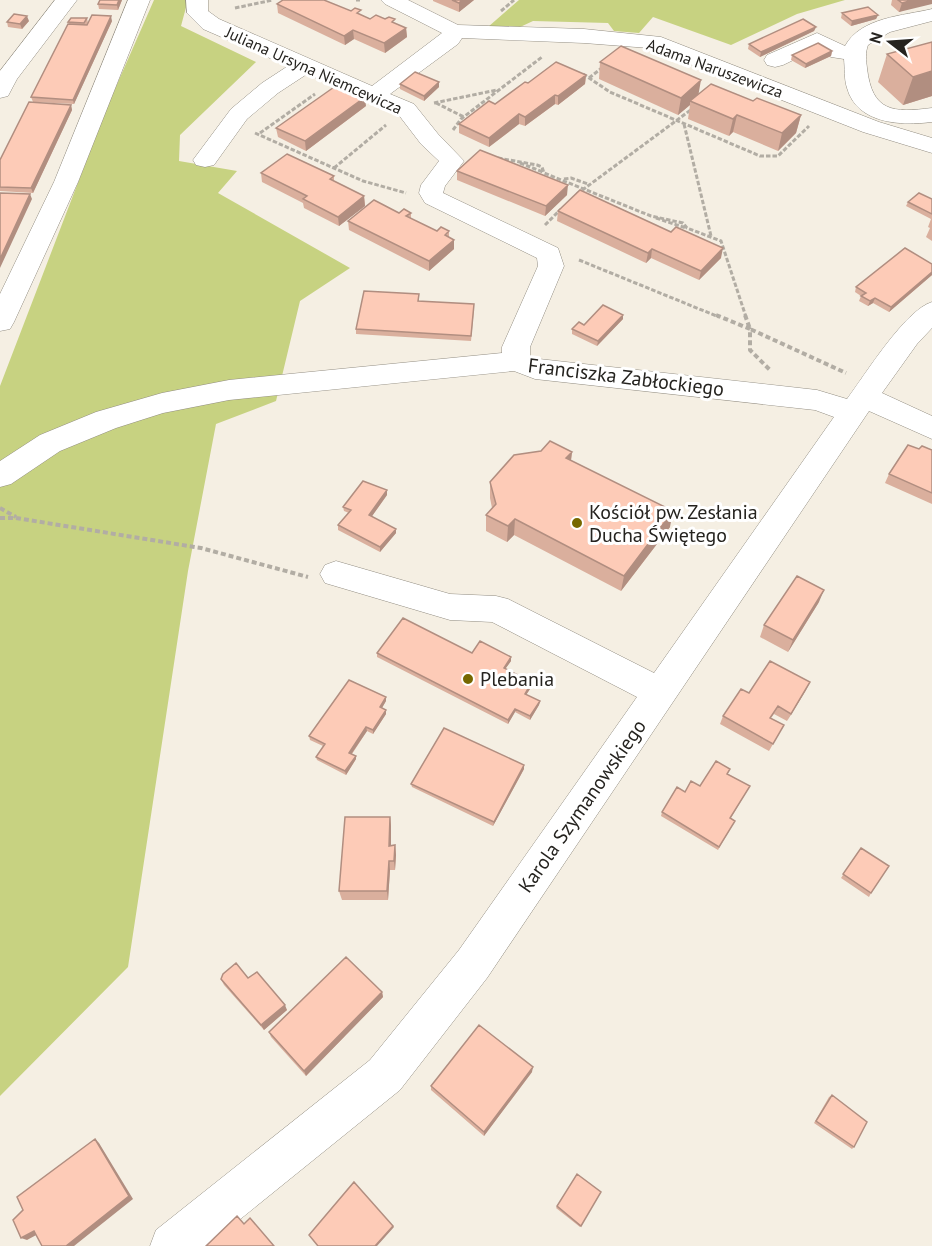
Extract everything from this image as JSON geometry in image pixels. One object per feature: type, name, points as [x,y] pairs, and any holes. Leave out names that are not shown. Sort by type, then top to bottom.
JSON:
[{"type":"street","points":[[0,91],[6,78],[66,0]]},
{"type":"street","points":[[0,322],[66,182],[139,0]]},
{"type":"street","points":[[374,95],[450,39],[454,31],[392,0]]},
{"type":"street","name":"Juliana Ursyna Niemcewicza","points":[[200,10],[304,64],[406,109],[428,137],[443,149]]},
{"type":"street","points":[[932,15],[871,32],[858,41],[854,54],[858,91],[867,104],[890,115],[908,118],[932,116]]},
{"type":"street","name":"Adama Naruszewicza","points":[[454,31],[631,39],[667,46],[837,114],[932,146]]},
{"type":"street","points":[[775,60],[817,40],[839,52],[854,54]]},
{"type":"street","points":[[205,160],[226,130],[254,101],[304,64]]},
{"type":"street","points":[[837,114],[867,104]]},
{"type":"street","points":[[443,149],[452,161],[433,185],[431,193],[434,198],[537,248]]},
{"type":"street","name":"Franciszka Zabłockiego","points":[[537,248],[551,266],[516,347],[516,361],[525,367],[817,400],[864,397],[932,428]]},
{"type":"street","name":"Karola Szymanowskiego","points":[[172,1246],[385,1075],[473,964],[864,397],[907,337],[932,311]]},
{"type":"street","points":[[0,476],[50,443],[106,420],[162,403],[229,390],[516,361]]},
{"type":"street","points":[[324,576],[450,607],[496,609],[660,692]]},
{"type":"path","points":[[443,149],[464,117],[542,57],[549,60]]},
{"type":"path","points":[[576,72],[610,92],[760,156],[778,156],[837,114]]},
{"type":"path","points":[[576,196],[677,121],[733,73]]},
{"type":"path","points":[[260,133],[337,79]]},
{"type":"path","points":[[334,168],[406,109],[421,103],[436,103],[498,90]]},
{"type":"path","points":[[436,103],[464,117]]},
{"type":"path","points":[[684,124],[711,236]]},
{"type":"path","points":[[226,130],[260,133],[363,181],[396,192],[431,193]]},
{"type":"path","points":[[494,157],[519,162],[651,216],[683,223],[687,228],[721,241],[750,330],[750,350],[784,384],[787,396]]},
{"type":"path","points":[[562,179],[571,178],[589,185]]},
{"type":"path","points":[[567,203],[537,248],[568,256],[750,330],[859,379],[862,377],[864,397]]},
{"type":"path","points":[[0,508],[16,518]]},
{"type":"path","points":[[0,518],[16,518],[201,548],[324,576]]},
{"type":"green space","points":[[154,0],[188,0],[181,26],[256,62],[180,135],[179,161],[237,171],[218,193],[350,268],[300,301],[276,401],[216,424],[188,571],[128,967],[0,1096],[0,386],[107,107]]},
{"type":"green space","points":[[519,0],[845,0],[797,14],[731,45],[653,17],[639,33],[614,31],[608,23],[533,21],[518,28],[488,27]]},
{"type":"building","points":[[100,0],[119,0],[117,5],[98,4]]},
{"type":"building","points":[[283,0],[324,0],[351,11],[355,8],[361,10],[357,13],[370,19],[376,15],[385,19],[389,17],[395,19],[392,22],[406,28],[384,43],[353,30],[344,36],[277,4]]},
{"type":"building","points":[[868,7],[878,15],[852,21],[842,13]]},
{"type":"building","points":[[14,14],[27,16],[20,24],[7,22]]},
{"type":"building","points":[[92,15],[111,16],[73,100],[31,97],[68,24],[87,25]]},
{"type":"building","points":[[71,18],[87,18],[84,23],[68,22]]},
{"type":"building","points":[[803,19],[816,27],[761,52],[749,44]]},
{"type":"building","points":[[932,42],[932,71],[913,77],[887,54]]},
{"type":"building","points":[[818,43],[832,51],[806,64],[792,55]]},
{"type":"building","points":[[621,46],[701,80],[681,98],[600,62]]},
{"type":"building","points":[[556,62],[586,75],[525,117],[519,114],[489,138],[459,124],[489,101],[495,104]]},
{"type":"building","points":[[415,72],[439,82],[424,96],[400,84]]},
{"type":"building","points":[[711,84],[753,101],[757,98],[801,115],[782,133],[737,115],[733,119],[690,101]]},
{"type":"building","points":[[337,85],[365,97],[305,141],[276,128]]},
{"type":"building","points":[[29,102],[71,105],[31,188],[0,187],[0,160]]},
{"type":"building","points":[[480,150],[568,185],[546,206],[457,171]]},
{"type":"building","points":[[287,154],[334,176],[330,179],[364,196],[338,217],[303,199],[307,196],[261,173]]},
{"type":"building","points":[[580,190],[671,232],[676,227],[723,248],[701,271],[652,249],[648,253],[558,211]]},
{"type":"building","points":[[0,193],[30,194],[0,259]]},
{"type":"building","points":[[919,193],[932,199],[932,214],[908,202]]},
{"type":"building","points":[[374,200],[399,213],[404,209],[411,213],[406,216],[437,231],[441,227],[449,231],[445,235],[454,240],[429,261],[348,221]]},
{"type":"building","points":[[905,248],[932,264],[932,272],[891,307],[875,298],[870,301],[861,296],[866,293],[856,287]]},
{"type":"building","points":[[364,291],[419,294],[418,301],[474,304],[471,336],[356,329]]},
{"type":"building","points":[[603,305],[623,315],[598,341],[572,329],[579,322],[584,325]]},
{"type":"building","name":"Kościół pw. Zesłania Ducha Świętego","points":[[550,441],[572,452],[566,458],[673,511],[624,576],[515,519],[508,526],[486,515],[496,504],[490,482],[514,455],[541,451]]},
{"type":"building","points":[[908,445],[919,449],[922,446],[932,450],[932,493],[889,474]]},
{"type":"building","points":[[363,481],[387,490],[369,515],[396,529],[380,547],[338,525],[351,510],[343,507]]},
{"type":"building","points":[[797,576],[824,590],[793,640],[764,625]]},
{"type":"building","name":"Plebania","points":[[403,618],[472,653],[480,641],[511,657],[504,668],[532,682],[525,694],[540,701],[530,716],[515,709],[508,720],[377,653]]},
{"type":"building","points":[[770,661],[810,682],[791,714],[778,706],[770,718],[784,725],[773,744],[723,716],[741,689],[749,693]]},
{"type":"building","points":[[349,680],[386,697],[380,707],[386,710],[373,730],[366,727],[349,753],[356,756],[345,771],[316,757],[325,744],[309,736]]},
{"type":"building","points":[[444,728],[524,765],[494,822],[411,784]]},
{"type":"building","points":[[716,761],[730,769],[727,774],[750,786],[730,818],[735,821],[719,847],[662,812],[677,787],[685,792],[691,781],[700,786]]},
{"type":"building","points":[[345,817],[390,817],[389,846],[395,845],[394,861],[389,861],[387,891],[339,891]]},
{"type":"building","points":[[861,848],[889,866],[871,893],[843,874]]},
{"type":"building","points":[[346,957],[382,992],[304,1071],[269,1032]]},
{"type":"building","points":[[236,963],[248,978],[257,972],[285,1005],[261,1025],[221,979],[223,974]]},
{"type":"building","points":[[479,1025],[533,1067],[484,1132],[431,1086]]},
{"type":"building","points":[[832,1095],[867,1122],[854,1147],[816,1121]]},
{"type":"building","points":[[95,1139],[129,1196],[66,1246],[42,1246],[34,1231],[21,1238],[13,1220],[23,1210],[17,1197]]},
{"type":"building","points":[[577,1174],[601,1192],[581,1226],[557,1206]]},
{"type":"building","points":[[354,1182],[393,1226],[375,1246],[318,1246],[309,1235]]},
{"type":"building","points":[[237,1216],[244,1224],[250,1218],[274,1246],[206,1246]]},
{"type":"place","name":"Kościół pw. Zesłania Ducha Świętego","points":[[577,523]]},
{"type":"place","name":"Plebania","points":[[468,679]]}]
